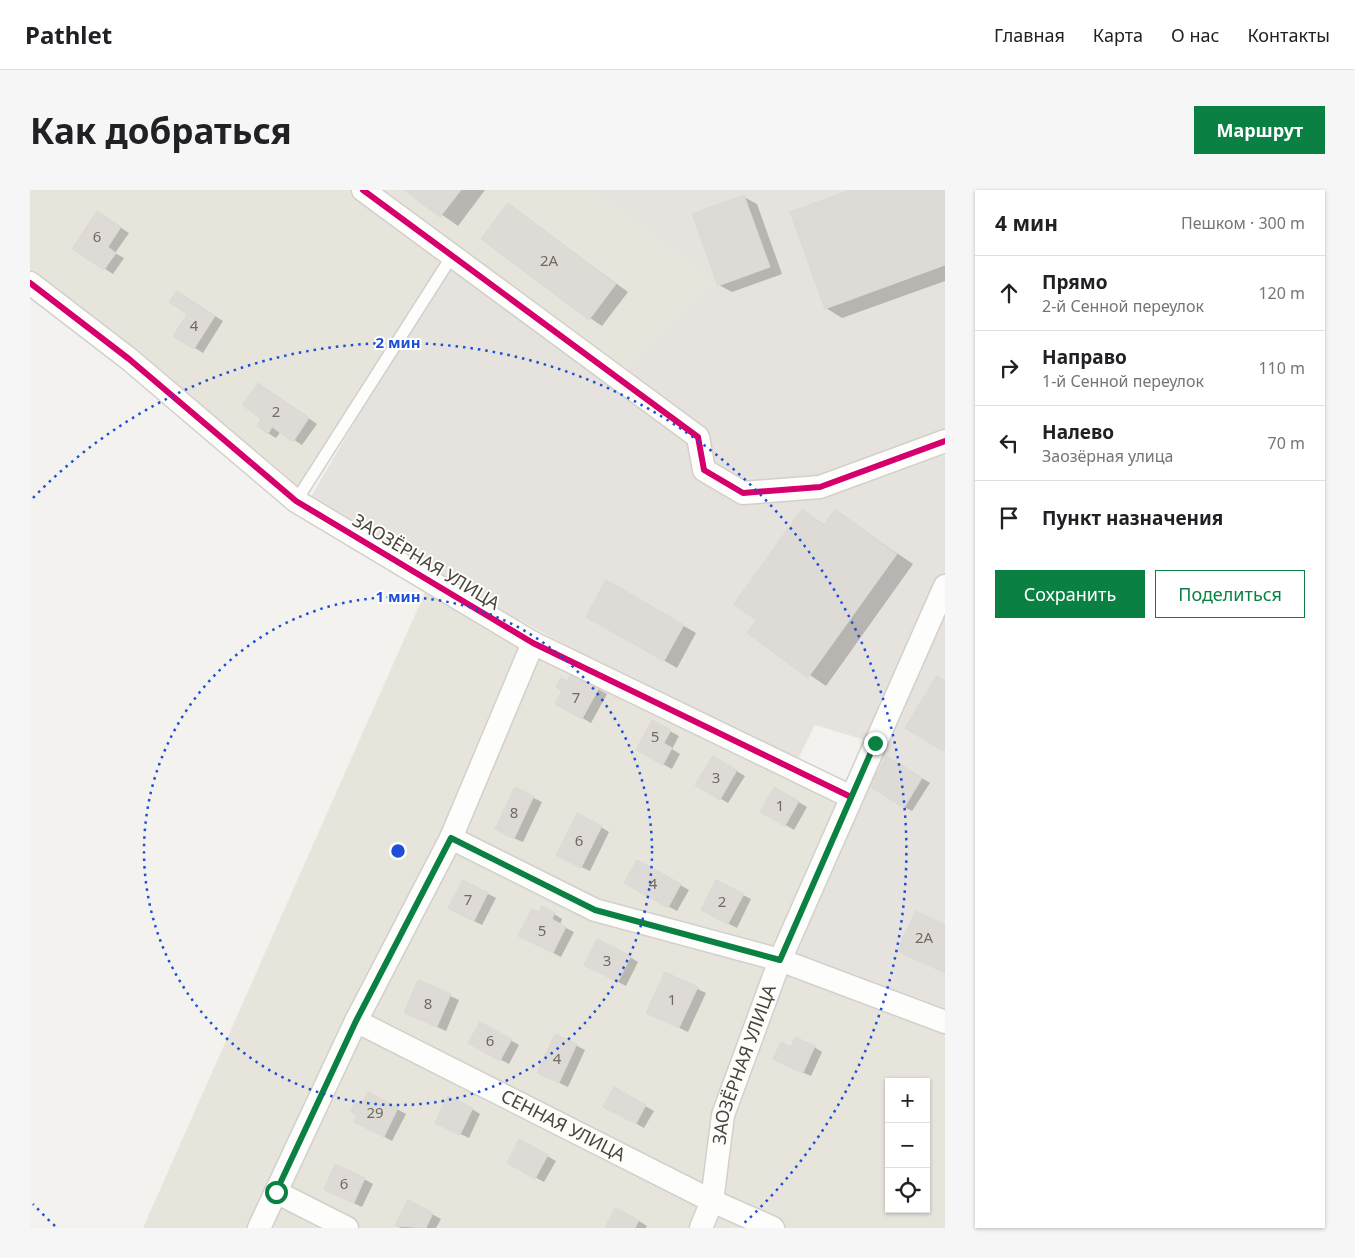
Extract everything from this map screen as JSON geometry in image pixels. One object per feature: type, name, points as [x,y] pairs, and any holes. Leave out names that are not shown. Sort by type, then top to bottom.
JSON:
[{"type":"street","points":[[363,190],[698,437],[704,470],[743,493],[820,487],[945,441]]},
{"type":"street","name":"ЗАОЗЁРНАЯ УЛИЦА","points":[[30,283],[129,359],[296,501],[532,643],[851,797]]},
{"type":"street","name":"ЗАОЗЁРНАЯ УЛИЦА","points":[[701,1228],[712,1201],[723,1115],[780,960],[945,586]]},
{"type":"street","points":[[259,1228],[356,1021],[451,838],[532,643]]},
{"type":"street","points":[[451,838],[595,910],[780,960],[945,1022]]},
{"type":"street","name":"СЕННАЯ УЛИЦА","points":[[356,1021],[712,1201],[774,1228]]},
{"type":"street","points":[[276,1192],[347,1228]]},
{"type":"lane","points":[[296,501],[452,256]]},
{"type":"shaded area","points":[[30,190],[596,190],[712,280],[618,378],[452,256],[296,501],[30,283]]},
{"type":"shaded area","points":[[596,190],[945,190],[945,1022],[780,960],[875,743],[815,725],[793,769],[494,606],[309,500],[452,256],[618,378],[712,280]]},
{"type":"shaded area","points":[[430,581],[851,797],[945,1022],[945,1228],[143,1228]]},
{"type":"building","points":[[404,190],[461,190],[440,217]]},
{"type":"building","points":[[850,190],[945,190],[945,265],[825,309],[790,212]]},
{"type":"building","points":[[744,195],[770,267],[718,286],[692,214]]},
{"type":"building","points":[[508,203],[616,284],[589,320],[481,239]]},
{"type":"building","points":[[97,211],[121,227],[108,247],[116,253],[104,270],[72,249]]},
{"type":"building","points":[[177,291],[215,316],[194,349],[173,336],[187,314],[169,302]]},
{"type":"building","points":[[258,383],[309,418],[293,442],[272,427],[268,434],[257,426],[261,419],[242,405]]},
{"type":"building","points":[[802,509],[824,525],[835,509],[897,554],[808,678],[747,633],[756,620],[734,604]]},
{"type":"building","points":[[606,580],[684,625],[664,661],[586,617]]},
{"type":"building","points":[[572,673],[599,688],[582,719],[555,704],[562,691],[556,687],[561,678],[567,681]]},
{"type":"building","points":[[937,676],[945,681],[945,748],[943,751],[905,728]]},
{"type":"building","points":[[652,720],[671,730],[664,743],[672,748],[663,765],[636,750]]},
{"type":"building","points":[[713,756],[737,770],[720,800],[695,785]]},
{"type":"building","points":[[887,756],[922,778],[904,808],[869,786]]},
{"type":"building","points":[[515,787],[534,796],[514,839],[495,829]]},
{"type":"building","points":[[774,787],[799,801],[785,826],[760,812]]},
{"type":"building","points":[[577,813],[602,826],[581,868],[556,855]]},
{"type":"building","points":[[637,860],[681,884],[668,908],[624,883]]},
{"type":"building","points":[[463,880],[488,893],[474,921],[448,908]]},
{"type":"building","points":[[716,880],[744,894],[728,924],[701,910]]},
{"type":"building","points":[[542,906],[555,913],[552,919],[566,927],[553,953],[518,936],[532,909],[539,912]]},
{"type":"building","points":[[916,911],[945,925],[945,973],[897,951]]},
{"type":"building","points":[[597,939],[631,956],[618,982],[584,965]]},
{"type":"building","points":[[665,972],[698,987],[679,1028],[646,1013]]},
{"type":"building","points":[[418,980],[451,994],[437,1027],[404,1013]]},
{"type":"building","points":[[480,1022],[512,1039],[500,1061],[468,1043]]},
{"type":"building","points":[[555,1034],[577,1044],[559,1083],[537,1073]]},
{"type":"building","points":[[795,1037],[815,1046],[803,1073],[773,1059],[781,1042],[791,1047]]},
{"type":"building","points":[[614,1087],[646,1105],[636,1124],[603,1107]]},
{"type":"building","points":[[368,1092],[398,1108],[384,1137],[354,1122],[357,1115],[351,1112],[355,1102],[361,1105]]},
{"type":"building","points":[[448,1096],[473,1108],[460,1135],[435,1123]]},
{"type":"building","points":[[519,1139],[548,1155],[535,1179],[507,1163]]},
{"type":"building","points":[[335,1164],[365,1178],[354,1203],[324,1190]]},
{"type":"building","points":[[408,1200],[433,1213],[426,1228],[395,1226]]},
{"type":"building","points":[[615,1208],[639,1220],[635,1228],[605,1228]]},
{"type":"cycle path","points":[[363,190],[698,437],[704,470],[743,493],[820,487],[945,441]]},
{"type":"cycle path","points":[[30,283],[129,359],[296,501],[533,643],[851,797]]},
{"type":"route","points":[[276,1192],[356,1021],[451,838],[595,910],[780,960],[875,743]]}]
